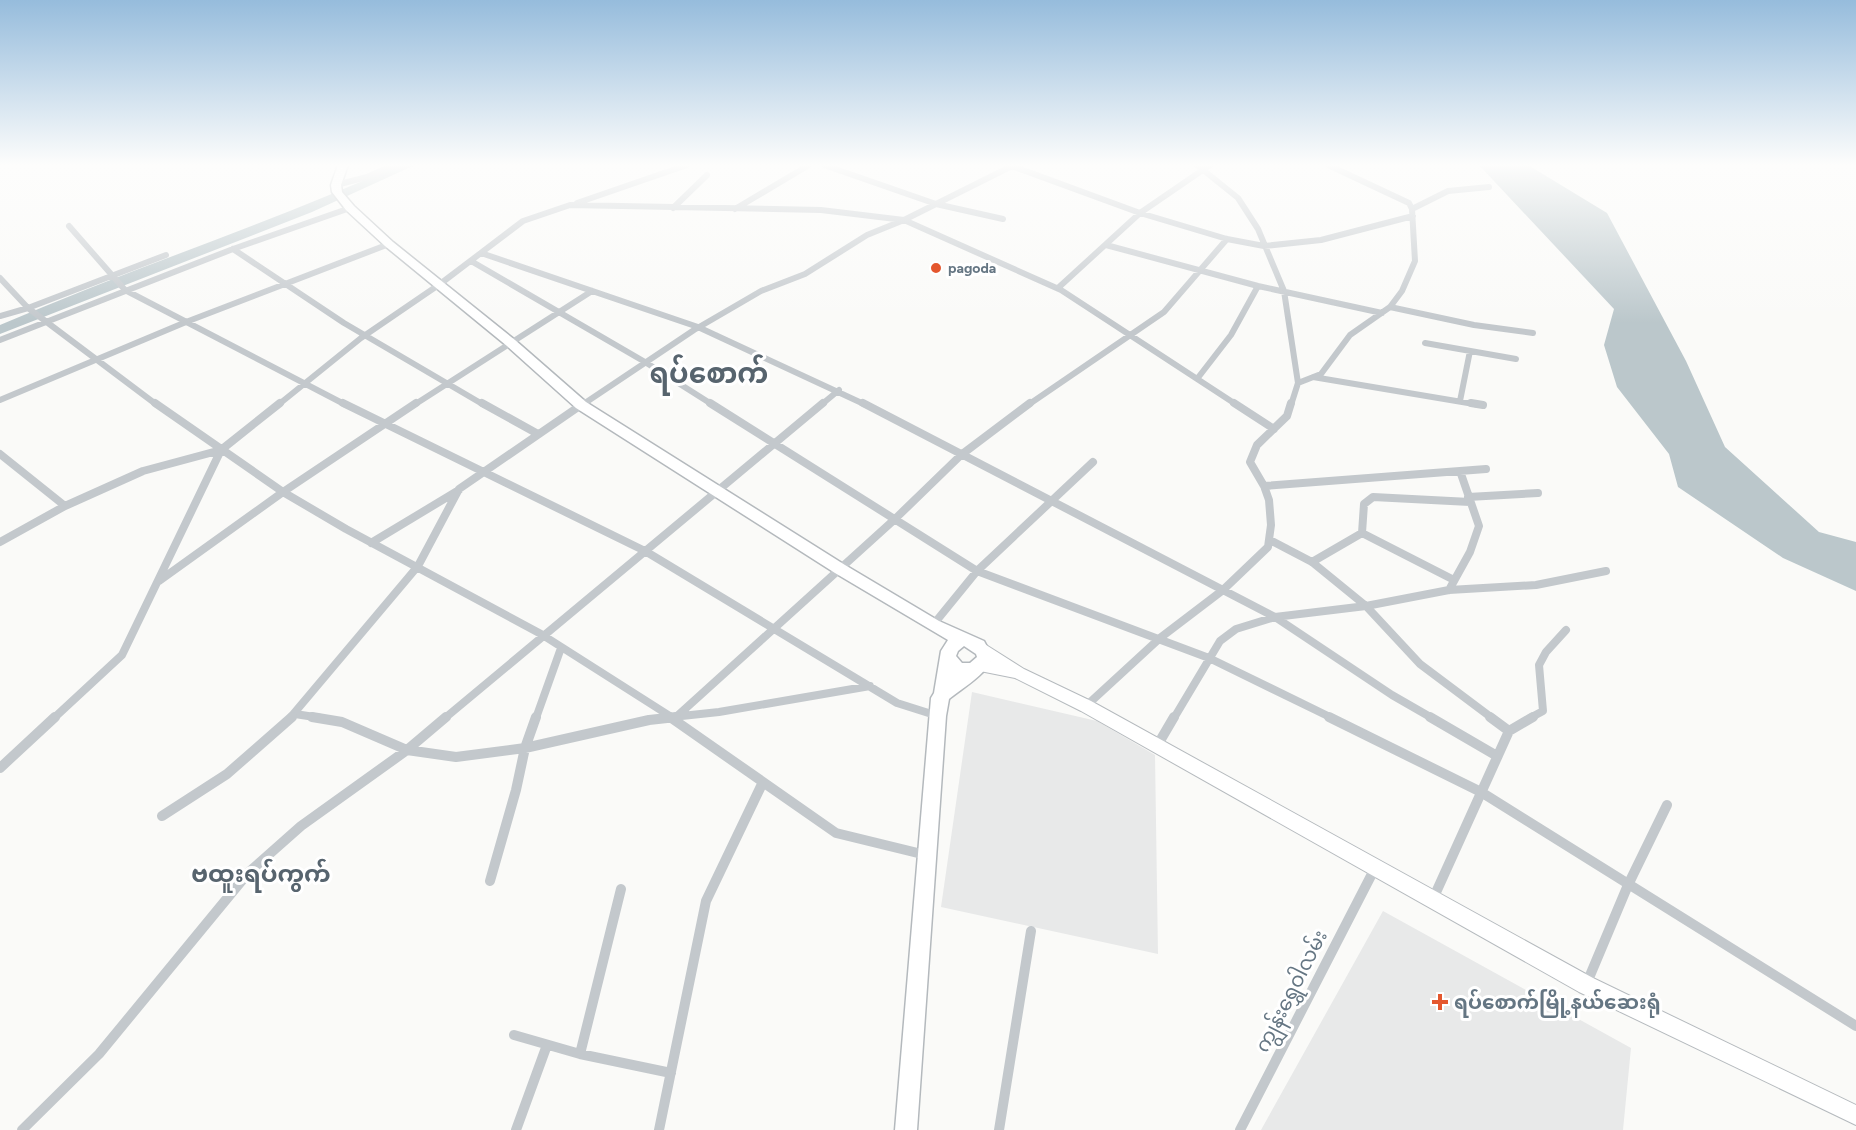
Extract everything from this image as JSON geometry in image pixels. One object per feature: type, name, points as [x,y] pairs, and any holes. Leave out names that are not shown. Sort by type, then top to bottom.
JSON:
[{"type":"highway","points":[[363,218],[389,244],[511,343],[580,405],[933,626],[964,640],[975,642],[983,649],[985,658],[938,707]]},
{"type":"highway","points":[[933,626],[957,669],[977,668]]},
{"type":"highway","points":[[906,1130],[938,707],[948,654],[955,643],[964,640]]},
{"type":"main road","points":[[983,649],[1019,673],[1086,706],[1586,986],[1856,1115]]},
{"type":"main road","points":[[977,668],[1019,673]]},
{"type":"street","points":[[0,340],[232,249],[297,218]]},
{"type":"street","points":[[0,542],[65,506],[143,471],[221,450],[364,335],[440,284],[523,221],[533,218]]},
{"type":"street","points":[[885,218],[904,220],[1058,288],[1274,429]]},
{"type":"street","points":[[372,543],[459,489],[698,327],[760,291],[805,274],[867,235],[909,218]]},
{"type":"street","points":[[998,218],[1004,219]]},
{"type":"street","points":[[1058,288],[1135,218]]},
{"type":"street","points":[[1156,218],[1227,239],[1264,246],[1321,240],[1396,218]]},
{"type":"street","points":[[1086,706],[1160,638],[1223,590],[1268,547],[1270,540],[1269,508],[1264,486],[1254,474],[1250,462],[1257,445],[1287,416],[1298,383],[1284,291],[1258,229],[1251,218]]},
{"type":"street","points":[[1298,383],[1321,374],[1350,335],[1390,307],[1402,291],[1415,261],[1412,218]]},
{"type":"street","points":[[69,226],[125,290],[304,384],[645,551],[897,703],[938,707]]},
{"type":"street","points":[[675,719],[895,519],[961,455],[1038,397],[1164,312],[1202,271],[1227,239]]},
{"type":"street","points":[[0,400],[96,358],[389,244]]},
{"type":"street","points":[[1106,245],[1258,286],[1382,313]]},
{"type":"street","points":[[232,249],[282,284],[445,384],[538,434]]},
{"type":"street","points":[[481,253],[698,327],[839,390],[1275,617],[1392,694],[1497,756]]},
{"type":"street","points":[[0,316],[28,308],[111,274],[166,255]]},
{"type":"street","points":[[471,261],[645,362],[976,571],[1209,658],[1481,792],[1856,1026]]},
{"type":"street","points":[[1,281],[28,308],[221,450],[283,492],[542,635],[655,709],[675,719],[836,833],[926,855]]},
{"type":"street","points":[[1197,379],[1232,335],[1258,286]]},
{"type":"street","points":[[157,583],[283,492],[385,423],[592,291]]},
{"type":"street","points":[[1390,307],[1474,325],[1533,333]]},
{"type":"street","points":[[1425,343],[1516,359]]},
{"type":"street","points":[[1460,401],[1470,351]]},
{"type":"street","points":[[1313,377],[1483,405]]},
{"type":"street","points":[[22,1130],[99,1054],[248,873],[301,826],[406,750],[839,390]]},
{"type":"street","points":[[0,768],[122,655],[221,450]]},
{"type":"street","points":[[0,454],[65,506]]},
{"type":"street","points":[[933,626],[976,571],[1093,462]]},
{"type":"street","points":[[1264,486],[1486,469]]},
{"type":"street","points":[[1449,590],[1470,552],[1479,526],[1460,471]]},
{"type":"street","points":[[162,816],[227,774],[295,714],[418,566],[459,489]]},
{"type":"street","points":[[1362,533],[1364,504],[1373,497],[1469,499],[1538,493]]},
{"type":"street","points":[[1312,562],[1362,533]]},
{"type":"street","points":[[1362,533],[1454,580]]},
{"type":"street","points":[[1270,540],[1312,562],[1366,606],[1420,664],[1509,731]]},
{"type":"street","points":[[1157,746],[1220,641],[1236,629],[1275,617],[1366,606],[1449,590],[1536,585],[1606,571]]},
{"type":"street","points":[[1433,899],[1509,731],[1543,711],[1538,667],[1541,659],[1566,630]]},
{"type":"street","points":[[490,881],[516,790],[525,748],[561,648]]},
{"type":"street","points":[[295,714],[342,722],[406,750],[456,757],[525,748],[649,720],[675,719],[870,686]]},
{"type":"street","points":[[659,1130],[706,901],[763,782]]},
{"type":"street","points":[[1586,986],[1628,885],[1667,805]]},
{"type":"street","name":"ကျွန်းရွှေဝါလမ်း","points":[[1240,1130],[1375,868]]},
{"type":"street","points":[[580,1054],[621,889]]},
{"type":"street","points":[[999,1130],[1032,931]]},
{"type":"street","points":[[514,1035],[580,1054],[671,1073]]},
{"type":"street","points":[[516,1130],[547,1044]]},
{"type":"shaded area","points":[[1528,218],[1610,218],[1686,361],[1725,447],[1819,532],[1856,542],[1856,591],[1783,558],[1678,487],[1669,454],[1617,387],[1604,345],[1614,309]]},
{"type":"shaded area","points":[[972,692],[1097,721],[1155,755],[1158,954],[941,907]]},
{"type":"shaded area","name":"ရပ်စောက်မြို့နယ်ဆေးရုံ","points":[[1383,911],[1631,1048],[1623,1130],[1261,1130]]},
{"type":"waterway","points":[[0,330],[285,218]]},
{"type":"place","name":"pagoda","points":[[936,268]]},
{"type":"place","name":"ရပ်စောက်မြို့နယ်ဆေးရုံ","points":[[1440,1002]]},
{"type":"district","name":"ရပ်စောက်","points":[[709,373]]},
{"type":"district","name":"ဗထူးရပ်ကွက်","points":[[261,874]]}]
